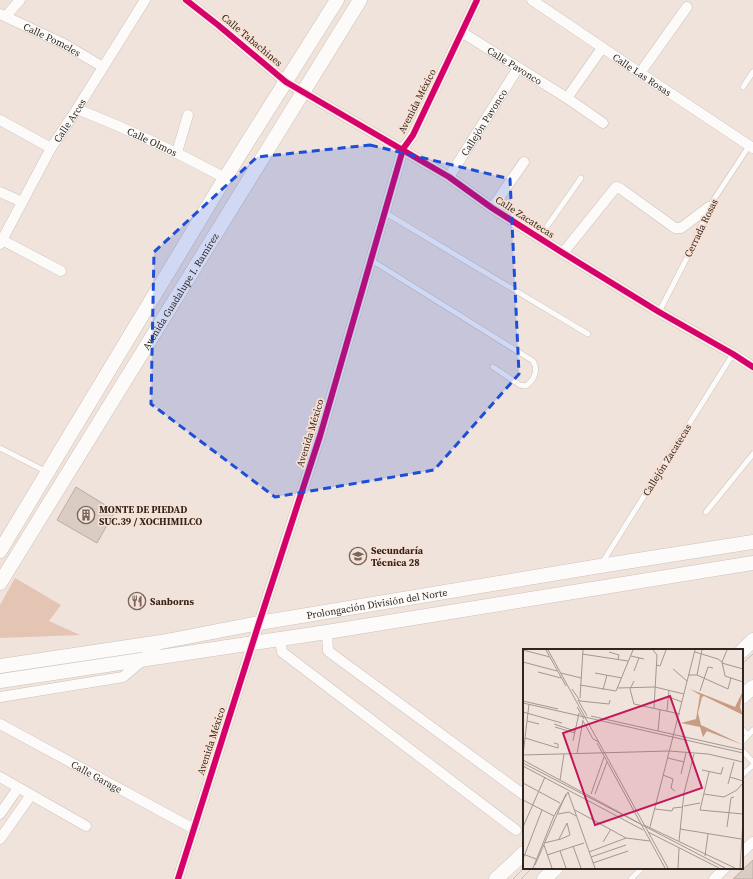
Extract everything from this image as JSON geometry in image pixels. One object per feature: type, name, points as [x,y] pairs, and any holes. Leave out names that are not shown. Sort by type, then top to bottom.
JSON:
[{"type":"main road","name":"Avenida Guadalupe I. Ramírez","points":[[0,551],[225,178],[337,0]]},
{"type":"main road","name":"Avenida Guadalupe I. Ramírez","points":[[0,583],[360,0]]},
{"type":"main road","name":"Prolongación División del Norte","points":[[0,666],[161,642],[259,623],[753,542]]},
{"type":"main road","name":"Prolongación División del Norte","points":[[0,681],[327,632],[753,563]]},
{"type":"main road","points":[[743,649],[753,640]]},
{"type":"main road","points":[[743,696],[753,687]]},
{"type":"main road","points":[[496,879],[523,854]]},
{"type":"main road","points":[[544,879],[555,869]]},
{"type":"street","points":[[3,15],[20,0]]},
{"type":"street","name":"Calle Arces","points":[[1,242],[50,148],[77,109],[145,0]]},
{"type":"street","name":"Calle Tabachines","points":[[186,0],[286,82]]},
{"type":"street","name":"Avenida México","points":[[178,879],[252,643],[320,436],[403,149],[413,135],[477,0]]},
{"type":"street","name":"Calle Las Rosas","points":[[532,0],[640,74],[752,144]]},
{"type":"street","points":[[640,74],[687,7]]},
{"type":"street","name":"Calle Pomeles","points":[[3,15],[64,44],[103,67]]},
{"type":"street","name":"Calle Pavonco","points":[[462,33],[567,98],[603,123]]},
{"type":"street","points":[[567,98],[602,48]]},
{"type":"street","name":"Callejón Pavonco","points":[[449,177],[518,68]]},
{"type":"street","name":"Calle Zacatecas","points":[[286,82],[449,177],[492,208],[539,238],[659,312],[753,367]]},
{"type":"street","name":"Calle Olmos","points":[[77,109],[111,122],[177,152],[225,178]]},
{"type":"street","points":[[177,152],[188,115]]},
{"type":"street","points":[[0,120],[50,148]]},
{"type":"street","points":[[492,208],[524,162]]},
{"type":"street","points":[[563,253],[616,187],[621,189],[674,228],[682,228],[709,207]]},
{"type":"street","points":[[0,192],[22,202]]},
{"type":"street","points":[[1,242],[61,271]]},
{"type":"street","points":[[327,632],[328,651],[523,794]]},
{"type":"street","points":[[280,639],[282,652],[516,830]]},
{"type":"street","points":[[0,697],[123,677],[161,642]]},
{"type":"street","name":"Calle Garage","points":[[0,724],[194,829]]},
{"type":"street","points":[[0,777],[86,826]]},
{"type":"street","points":[[0,814],[18,788]]},
{"type":"street","points":[[0,839],[31,795]]},
{"type":"street","points":[[743,851],[753,842]]},
{"type":"street","points":[[714,879],[724,869]]},
{"type":"lane","points":[[743,87],[753,72]]},
{"type":"lane","name":"Cerrada Rosas","points":[[659,312],[691,250],[709,207],[752,144]]},
{"type":"lane","points":[[539,238],[582,178]]},
{"type":"lane","points":[[384,212],[588,334]]},
{"type":"lane","points":[[371,260],[534,360],[536,365],[536,373],[530,383],[526,386],[520,385],[493,366]]},
{"type":"lane","name":"Callejón Zacatecas","points":[[600,566],[733,354]]},
{"type":"lane","points":[[0,448],[48,473]]},
{"type":"lane","points":[[706,512],[753,454]]},
{"type":"lane","points":[[743,730],[748,735]]},
{"type":"lane","points":[[743,741],[753,730]]},
{"type":"lane","points":[[743,751],[753,764],[743,774]]},
{"type":"lane","points":[[631,879],[641,869]]},
{"type":"highlighted area","points":[[370,145],[510,179],[519,374],[434,470],[275,497],[151,404],[154,252],[257,157]]},
{"type":"shaded area","points":[[15,578],[61,605],[49,621],[80,635],[0,638],[0,605]]},
{"type":"building","name":"MONTE DE PIEDAD SUC.39 / XOCHIMILCO","points":[[76,487],[115,511],[97,543],[57,520]]},
{"type":"building","points":[[753,860],[753,879],[733,879]]},
{"type":"tram line","points":[[743,663],[753,654]]},
{"type":"tram line","points":[[513,879],[523,869]]},
{"type":"tram line","points":[[521,879],[531,869]]},
{"type":"cycle path","points":[[186,0],[286,82],[449,177],[492,208],[563,253],[659,312],[753,367]]},
{"type":"cycle path","points":[[178,879],[320,436],[403,149],[413,135],[477,0]]},
{"type":"place","name":"MONTE DE PIEDAD SUC.39 / XOCHIMILCO","points":[[86,515]]},
{"type":"place","name":"Secundaría Técnica 28","points":[[358,556]]},
{"type":"place","name":"Sanborns","points":[[137,601]]}]
